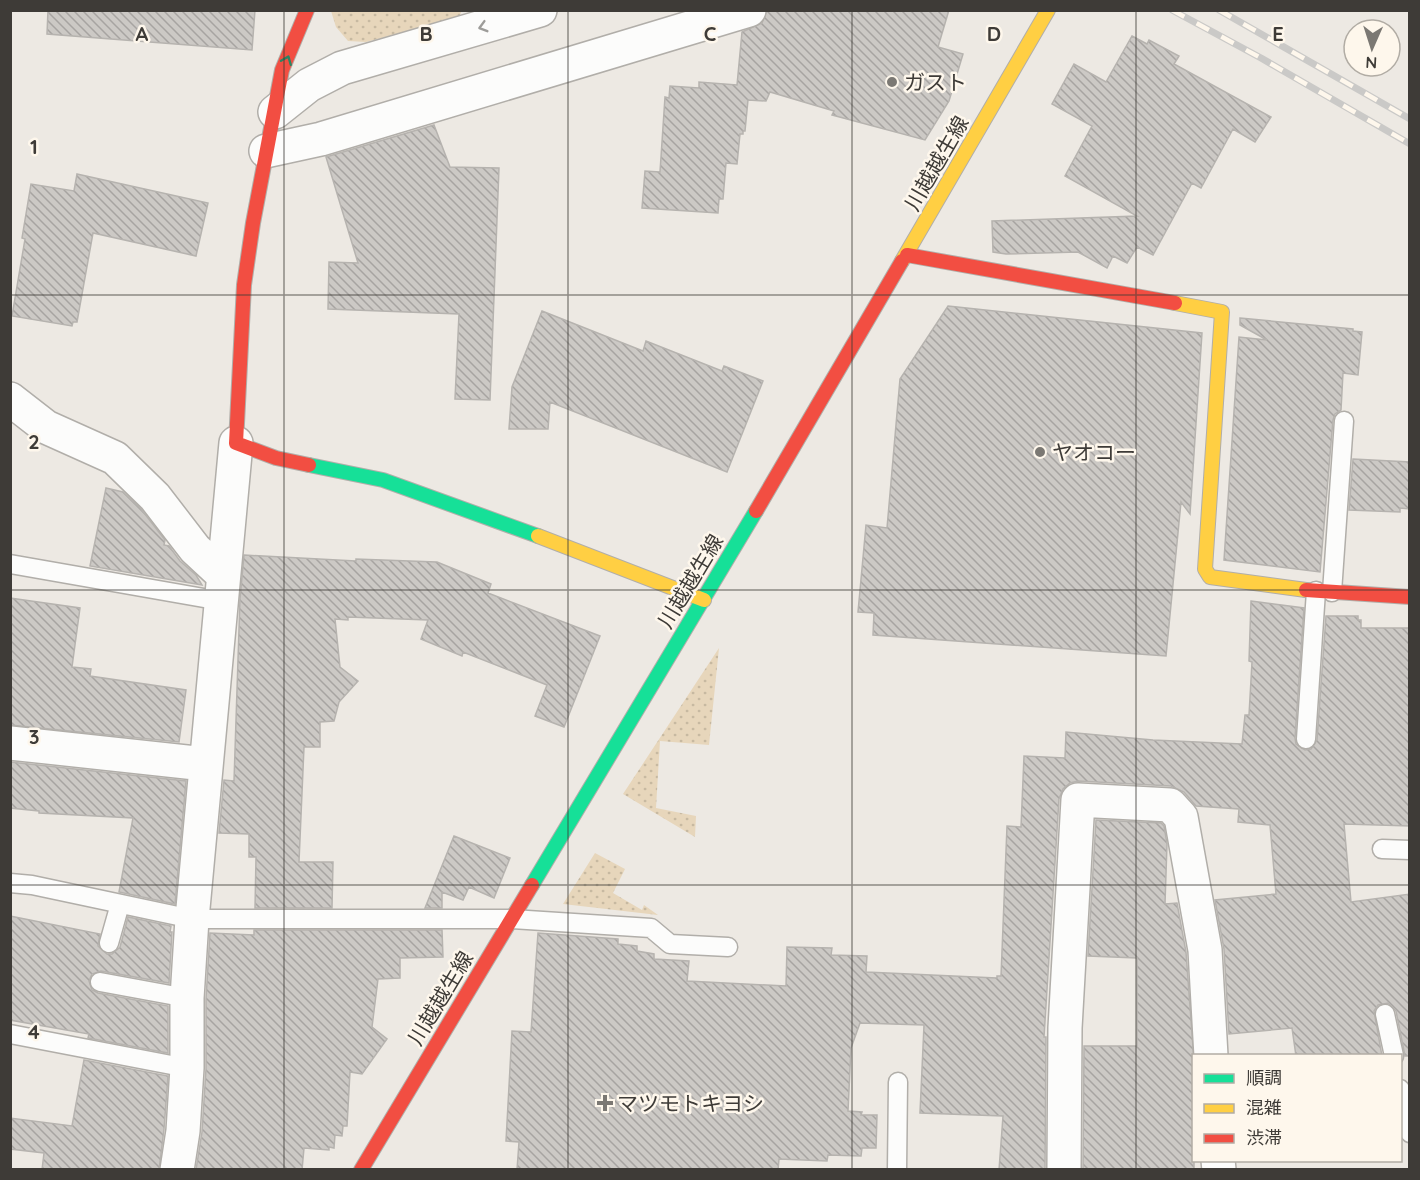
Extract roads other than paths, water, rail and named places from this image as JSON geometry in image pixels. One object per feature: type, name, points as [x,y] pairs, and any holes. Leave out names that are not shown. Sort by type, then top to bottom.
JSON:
[{"type":"street","points":[[177,1170],[183,1131],[187,1068],[187,998],[192,919],[236,443],[244,285],[282,70],[307,10]]},
{"type":"street","points":[[275,112],[309,85],[342,68],[540,10]]},
{"type":"street","points":[[266,151],[321,139],[749,10]]},
{"type":"street","name":"川越越生線","points":[[361,1170],[704,600],[908,255],[1048,10]]},
{"type":"street","points":[[908,255],[1222,312],[1205,569],[1209,578],[1324,592],[1410,597]]},
{"type":"street","points":[[10,399],[46,427],[115,458],[155,497],[222,588]]},
{"type":"street","points":[[236,443],[276,458],[383,480],[552,541],[704,600]]},
{"type":"street","points":[[10,743],[205,764]]},
{"type":"street","points":[[1064,1170],[1065,1028],[1078,800],[1170,805],[1181,817],[1204,950],[1211,1054]]},
{"type":"lane","points":[[1306,739],[1344,421]]},
{"type":"lane","points":[[10,564],[222,588]]},
{"type":"lane","points":[[1383,849],[1410,850]]},
{"type":"lane","points":[[10,883],[32,885],[192,919],[512,919],[651,928],[670,944],[728,948]]},
{"type":"lane","points":[[109,943],[120,904]]},
{"type":"lane","points":[[100,982],[187,998]]},
{"type":"lane","points":[[1385,1014],[1394,1054]]},
{"type":"lane","points":[[10,1034],[187,1068]]},
{"type":"lane","points":[[897,1170],[898,1082]]},
{"type":"lane","points":[[1402,1094],[1410,1133]]},
{"type":"railway","points":[[1172,10],[1261,58],[1410,144]]},
{"type":"railway","points":[[1219,10],[1410,119]]},
{"type":"place","name":"ガスト","points":[[892,82]]},
{"type":"place","name":"ヤオコー","points":[[1040,452]]},
{"type":"place","name":"マツモトキヨシ","points":[[605,1103]]}]
